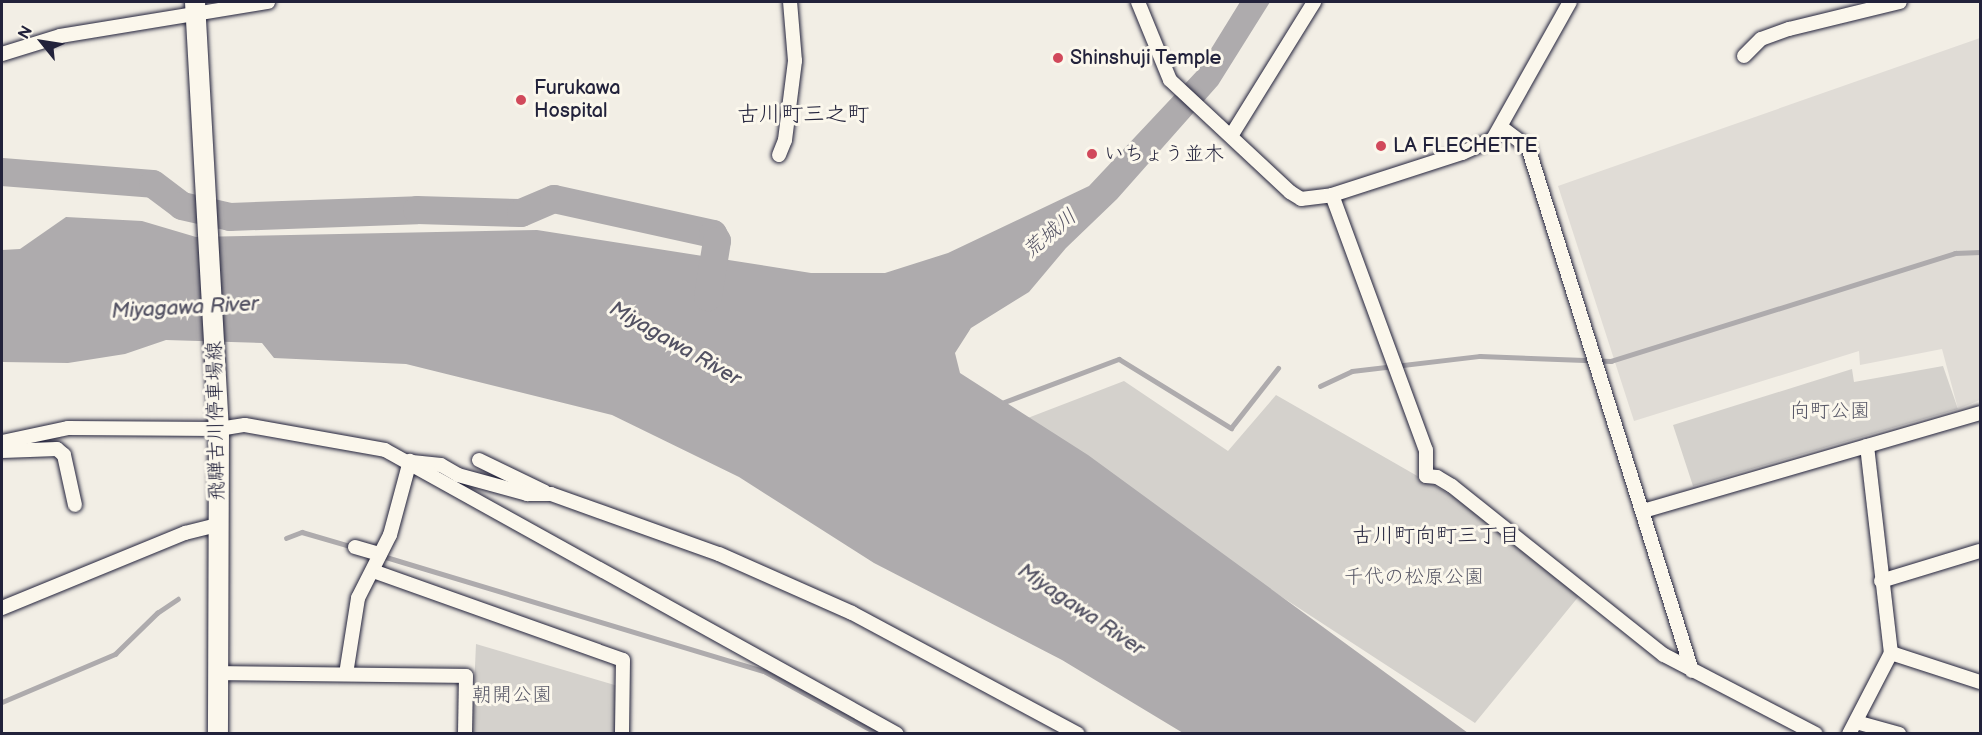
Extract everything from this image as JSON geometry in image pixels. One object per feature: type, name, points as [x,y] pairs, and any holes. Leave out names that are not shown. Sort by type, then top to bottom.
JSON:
[{"type":"main road","name":"飛騨古川停車場線","points":[[195,7],[219,423],[218,734]]},
{"type":"street","points":[[2,54],[60,36],[195,7],[268,2]]},
{"type":"street","points":[[778,155],[785,140],[795,62],[790,2]]},
{"type":"street","points":[[1138,2],[1170,80],[1290,192],[1301,199],[1332,195],[1486,144],[1501,127],[1570,2]]},
{"type":"street","points":[[1228,134],[1314,2]]},
{"type":"street","points":[[1744,56],[1761,39],[1788,29],[1900,2]]},
{"type":"street","points":[[1501,127],[1528,147],[1692,671]]},
{"type":"street","points":[[1332,195],[1426,450],[1426,476],[1437,477],[1452,486],[1664,656],[1816,734]]},
{"type":"street","points":[[1643,511],[1980,413]]},
{"type":"street","points":[[2,442],[68,428],[219,423],[261,426],[385,450],[410,461],[897,734]]},
{"type":"street","points":[[1867,446],[1891,653],[1852,728],[1899,734]]},
{"type":"street","points":[[2,451],[57,450],[64,455],[75,505]]},
{"type":"street","points":[[479,460],[551,494],[663,532],[803,590],[1078,734]]},
{"type":"street","points":[[410,461],[441,465],[458,475],[527,494],[551,494]]},
{"type":"street","points":[[346,674],[358,598],[380,554],[401,503],[410,461]]},
{"type":"street","points":[[2,608],[185,533],[218,525]]},
{"type":"street","points":[[355,547],[380,554]]},
{"type":"street","points":[[1881,581],[1980,551]]},
{"type":"street","points":[[372,571],[623,660],[622,734]]},
{"type":"street","points":[[1891,653],[1980,682]]},
{"type":"street","points":[[218,673],[466,676],[465,734]]},
{"type":"shaded area","points":[[1980,38],[1980,400],[1958,409],[1942,349],[1860,365],[1859,351],[1634,421],[1558,186]]},
{"type":"green space","name":"向町公園","points":[[1943,366],[1958,409],[1693,486],[1673,425],[1852,369],[1854,382]]},
{"type":"green space","name":"千代の松原公園","points":[[1124,381],[1228,451],[1276,395],[1468,505],[1579,596],[1475,723],[1015,423]]},
{"type":"green space","name":"朝開公園","points":[[476,644],[618,686],[617,733],[472,734]]},
{"type":"water","points":[[1240,2],[1270,2],[1218,85],[1117,199],[1066,248],[1029,292],[971,328],[955,353],[960,373],[1088,455],[1468,733],[1183,733],[1062,660],[874,563],[739,477],[612,415],[406,364],[274,358],[262,343],[166,340],[125,354],[68,363],[2,362],[2,250],[20,249],[66,217],[142,221],[196,237],[537,230],[811,273],[885,273],[948,253],[1089,186],[1198,70]]},
{"type":"waterway","points":[[2,172],[153,184],[182,206],[230,217],[417,210],[521,213],[554,199],[713,234],[717,241],[708,297]]},
{"type":"waterway","points":[[1320,386],[1352,371],[1480,356],[1611,361],[1955,253],[1980,252]]},
{"type":"waterway","points":[[999,404],[1119,359],[1231,428],[1278,368]]},
{"type":"waterway","points":[[286,538],[302,532],[350,546]]},
{"type":"waterway","points":[[386,557],[766,672],[879,734]]},
{"type":"waterway","points":[[2,702],[115,654],[157,613],[178,599]]},
{"type":"place","name":"Shinshuji Temple","points":[[1058,58]]},
{"type":"place","name":"Furukawa Hospital","points":[[521,100]]},
{"type":"place","name":"LA FLECHETTE","points":[[1381,146]]},
{"type":"place","name":"いちょう並木","points":[[1092,154]]},
{"type":"district","name":"古川町三之町","points":[[803,115]]},
{"type":"district","name":"古川町向町三丁目","points":[[1436,536]]},
{"type":"water label","name":"荒城川","points":[[1050,234]]},
{"type":"water label","name":"Miyagawa River","points":[[185,308]]},
{"type":"water label","name":"Miyagawa River","points":[[675,344]]},
{"type":"water label","name":"Miyagawa River","points":[[1081,610]]}]
